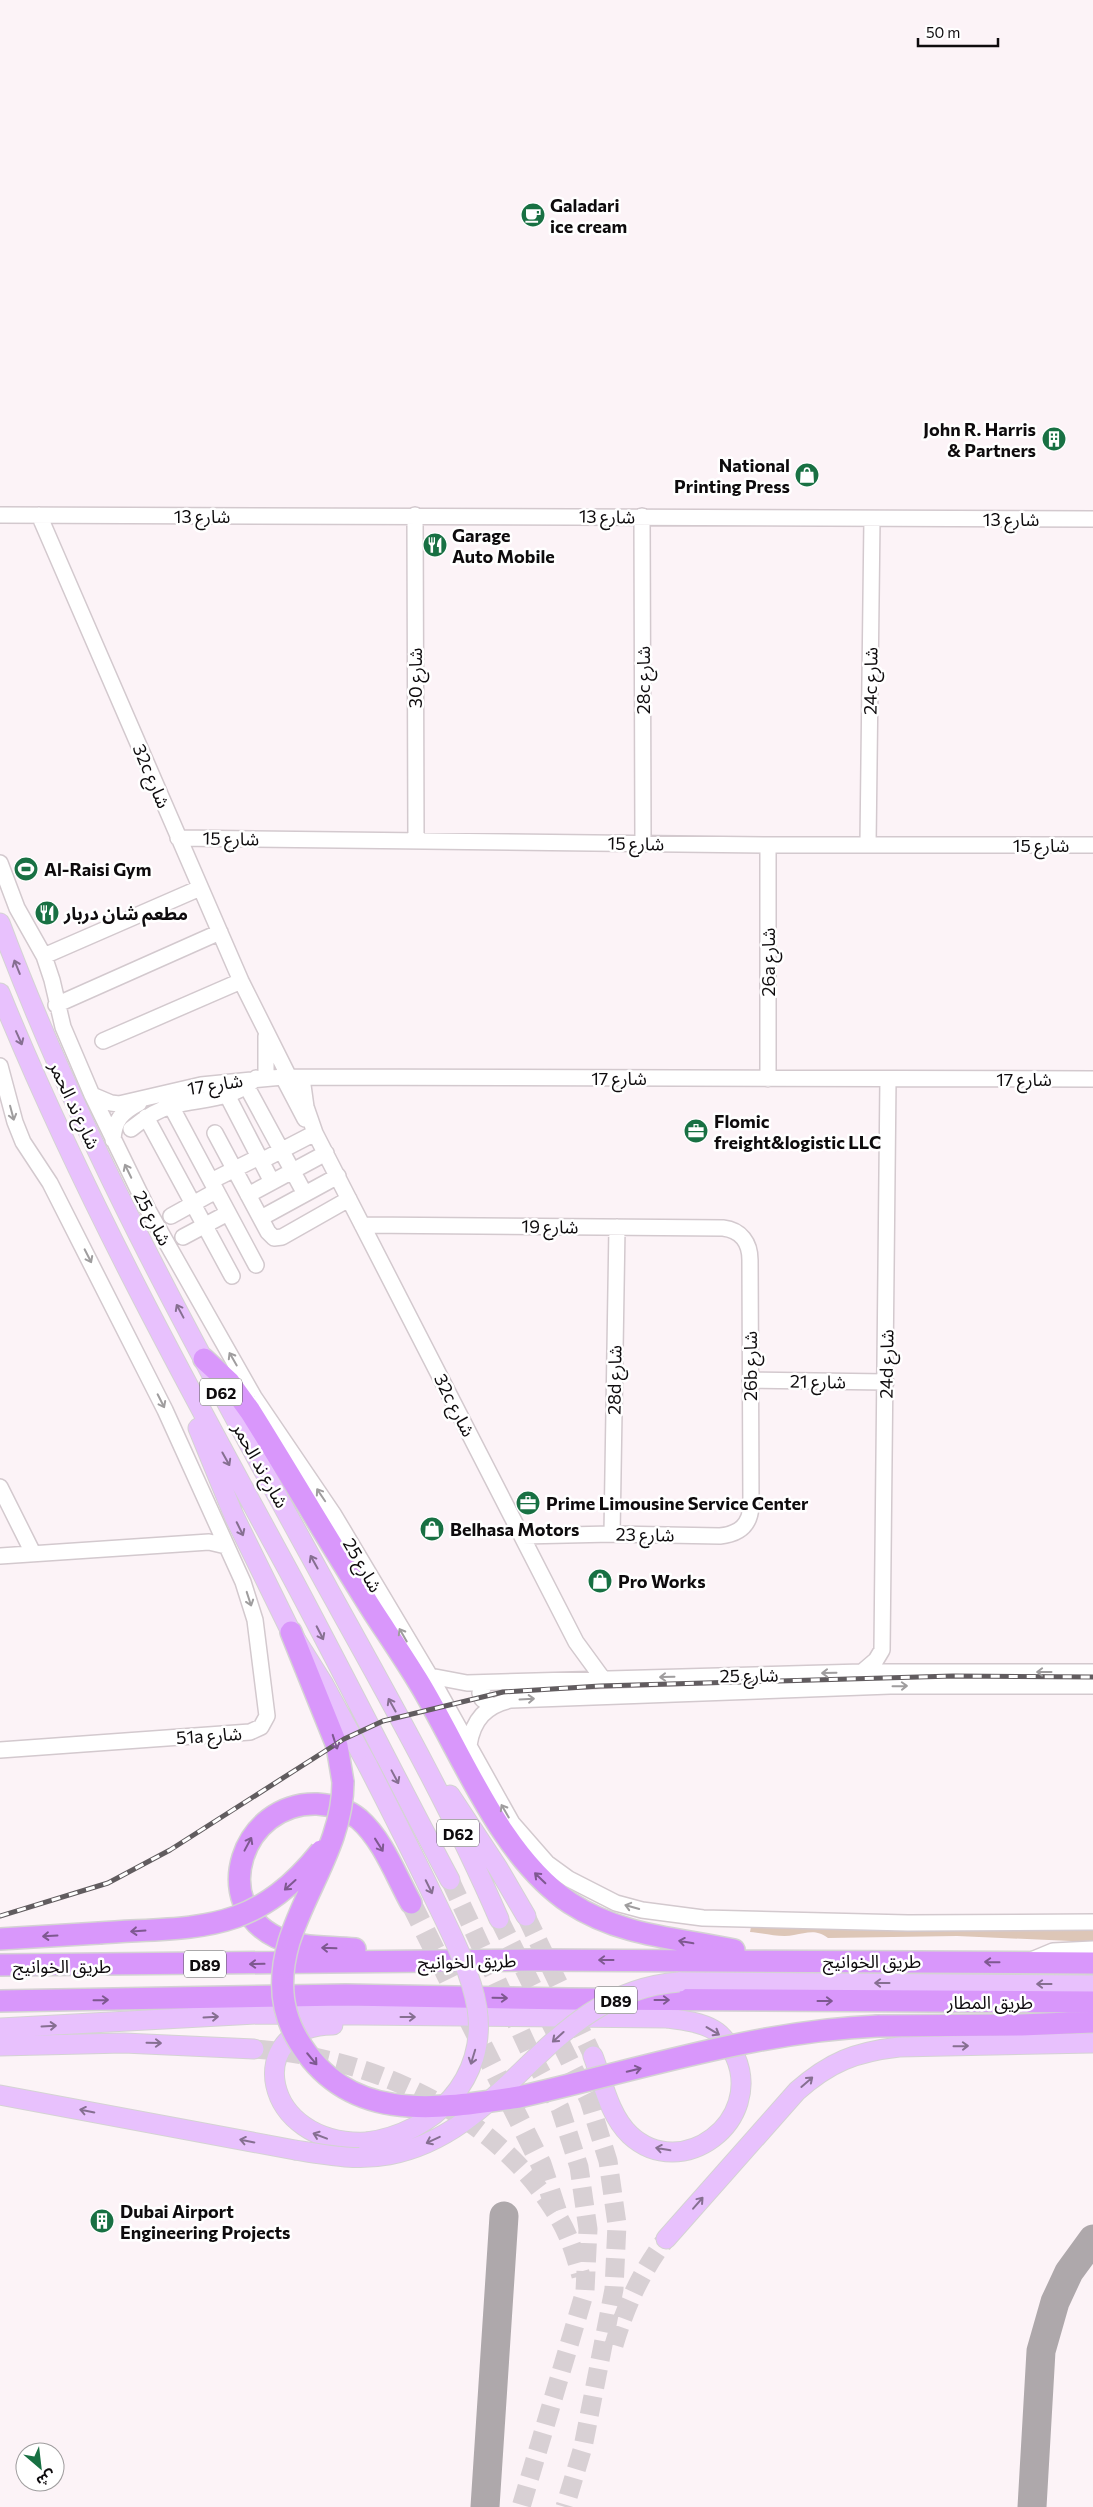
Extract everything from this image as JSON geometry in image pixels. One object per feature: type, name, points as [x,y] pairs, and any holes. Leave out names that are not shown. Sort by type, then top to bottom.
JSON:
[{"type":"highway","points":[[204,1359],[229,1382],[250,1411],[418,1681],[508,1841],[536,1875],[570,1903],[608,1923],[651,1936],[732,1950],[768,1960]]},
{"type":"highway","points":[[291,1632],[337,1746],[343,1782],[342,1810],[334,1835],[288,1944],[283,1969],[283,1994],[288,2019],[307,2053],[334,2081],[368,2099],[393,2106],[419,2108],[511,2099],[771,2037],[824,2029],[878,2026],[1030,2025],[1093,2022]]},
{"type":"highway","points":[[410,1962],[365,1950],[306,1946],[276,1937],[262,1928],[252,1916],[240,1886],[243,1853],[256,1831],[276,1814],[292,1807],[327,1804],[344,1810],[359,1819],[371,1832],[411,1903]]},
{"type":"highway","points":[[0,1938],[215,1924],[234,1919],[271,1901],[286,1889],[302,1875],[334,1835]]},
{"type":"highway","name":"طريق الخوانيج","points":[[0,1966],[768,1960],[1027,1962]]},
{"type":"highway","name":"D89","points":[[1027,1962],[1093,1963]]},
{"type":"highway","name":"طريق الخوانيج","points":[[0,2001],[346,1995],[887,2001]]},
{"type":"highway","name":"طريق المطار","points":[[887,2001],[1093,2002]]},
{"type":"main road","name":"شارع ند الحمر","points":[[0,923],[41,1029],[89,1136],[204,1359],[416,1748],[499,1919]]},
{"type":"main road","name":"شارع ند الحمر","points":[[0,993],[64,1142],[178,1370],[289,1573],[450,1880]]},
{"type":"main road","points":[[178,1370],[189,1406],[234,1516],[291,1632],[323,1683],[368,1766],[449,1929],[474,1996],[478,2022],[477,2044],[468,2070],[454,2096],[444,2108],[418,2127],[402,2135],[367,2142],[353,2143],[327,2138],[308,2131],[288,2113],[277,2092],[276,2068],[284,2045],[292,2036],[302,2031],[325,2025],[362,2024],[377,2017]]},
{"type":"main road","points":[[416,1748],[469,1822],[526,1916]]},
{"type":"main road","points":[[0,2094],[295,2150],[347,2158],[368,2158],[404,2152],[432,2141],[468,2119],[567,2029],[592,2010],[619,1995],[649,1986],[679,1982],[1093,1984]]},
{"type":"main road","points":[[0,2028],[257,2014],[377,2017],[666,2018],[683,2020],[714,2030],[725,2040],[739,2065],[742,2092],[738,2104],[722,2132],[702,2145],[672,2151],[657,2149],[630,2135],[621,2123],[609,2100],[593,2056]]},
{"type":"main road","points":[[0,2046],[124,2042],[254,2049]]},
{"type":"main road","points":[[666,2239],[797,2091],[818,2072],[843,2058],[871,2050],[899,2047],[1093,2043]]},
{"type":"street","name":"شارع 13","points":[[0,515],[415,515],[1093,519]]},
{"type":"street","name":"32c شارع","points":[[39,515],[178,838],[266,1036],[306,1106],[314,1130],[576,1642],[603,1679]]},
{"type":"street","name":"شارع 30","points":[[415,515],[416,840]]},
{"type":"street","name":"28c شارع","points":[[642,516],[643,843]]},
{"type":"street","name":"24c شارع","points":[[868,844],[872,519]]},
{"type":"street","name":"شارع 15","points":[[178,838],[1093,845]]},
{"type":"street","name":"26a شارع","points":[[768,844],[768,1079]]},
{"type":"street","name":"شارع 25","points":[[0,863],[12,897],[44,956],[52,980],[56,1005],[63,1027],[92,1095],[148,1210],[254,1396],[330,1509],[430,1676],[467,1683],[486,1683],[862,1672],[1093,1672]]},
{"type":"street","points":[[44,956],[200,888]]},
{"type":"street","points":[[56,1005],[220,932]]},
{"type":"street","points":[[103,1041],[241,981]]},
{"type":"street","name":"32c شارع","points":[[256,1081],[266,1036]]},
{"type":"street","name":"51a شارع","points":[[0,1066],[15,1122],[24,1142],[50,1183],[118,1315],[165,1410],[243,1582],[252,1607],[267,1711],[265,1722],[261,1727],[250,1732],[0,1750]]},
{"type":"street","name":"شارع 17","points":[[92,1095],[111,1104],[119,1104],[201,1085],[291,1078],[1093,1079]]},
{"type":"street","name":"24d شارع","points":[[882,1650],[888,1079]]},
{"type":"street","points":[[131,1129],[146,1117],[171,1106],[227,1095],[256,1081],[281,1151],[305,1194]]},
{"type":"street","points":[[227,1095],[272,1182]]},
{"type":"street","name":"شارع 17","points":[[113,1140],[114,1127],[121,1116],[147,1099]]},
{"type":"street","points":[[171,1106],[256,1265]]},
{"type":"street","points":[[146,1117],[232,1276]]},
{"type":"street","points":[[171,1216],[193,1204],[234,1169],[281,1151],[314,1130]]},
{"type":"street","points":[[214,1133],[270,1236],[278,1238],[349,1199]]},
{"type":"street","points":[[170,1163],[222,1147]]},
{"type":"street","points":[[183,1237],[204,1225],[247,1194],[326,1153]]},
{"type":"street","points":[[260,1218],[338,1176]]},
{"type":"street","name":"شارع 19","points":[[362,1225],[723,1228],[736,1232]]},
{"type":"street","name":"28d شارع","points":[[612,1534],[617,1227]]},
{"type":"street","name":"26b شارع","points":[[736,1232],[744,1238],[750,1252],[751,1506]]},
{"type":"street","name":"شارع 21","points":[[750,1380],[886,1382]]},
{"type":"street","points":[[0,1487],[33,1553]]},
{"type":"street","name":"شارع 23","points":[[522,1536],[612,1534],[731,1535],[740,1530],[747,1522],[751,1506]]},
{"type":"street","points":[[189,1544],[206,1535],[216,1522]]},
{"type":"street","points":[[0,1556],[215,1542],[226,1546]]},
{"type":"street","points":[[572,1679],[578,1667],[576,1642]]},
{"type":"street","points":[[862,1672],[876,1660],[882,1650],[900,1672]]},
{"type":"street","points":[[430,1676],[512,1822],[547,1862],[569,1879],[608,1899],[642,1910],[702,1918],[749,1920],[1093,1922]]},
{"type":"street","points":[[469,1745],[476,1722],[492,1706],[482,1699],[482,1687],[486,1683]]},
{"type":"street","name":"شارع 25","points":[[492,1706],[511,1700],[604,1695],[897,1686],[1093,1686]]},
{"type":"street","points":[[1027,1962],[1053,1951],[1093,1949]]},
{"type":"shaded area","points":[[752,1922],[1086,1926],[1087,1931],[1093,1931],[1093,1942],[957,1936],[828,1938],[819,1933],[811,1932],[778,1936],[750,1932]]},
{"type":"taxiway","points":[[485,2507],[504,2216]]},
{"type":"taxiway","points":[[1032,2507],[1041,2351],[1055,2302],[1069,2272],[1093,2239]]},
{"type":"tunnel","points":[[450,1880],[531,2054],[560,2108],[579,2167],[588,2229],[585,2291],[521,2507]]},
{"type":"tunnel","points":[[411,1903],[541,2164],[558,2216]]},
{"type":"tunnel","points":[[526,1916],[593,2056]]},
{"type":"tunnel","points":[[499,1919],[589,2100],[608,2161],[617,2224],[614,2289],[583,2447],[565,2507]]},
{"type":"tunnel","points":[[254,2049],[298,2054],[342,2064],[385,2078],[426,2096],[464,2119],[499,2146],[530,2178],[561,2222],[581,2276]]},
{"type":"tunnel","points":[[614,2345],[635,2289],[666,2239]]},
{"type":"railway","points":[[0,1916],[108,1883],[170,1850],[344,1739],[383,1721],[503,1692],[600,1686],[953,1676],[1093,1677]]},
{"type":"place","name":"Galadari ice cream","points":[[533,215]]},
{"type":"place","name":"John R. Harris & Partners","points":[[1054,439]]},
{"type":"place","name":"National Printing Press","points":[[807,475]]},
{"type":"place","name":"Garage Auto Mobile","points":[[435,545]]},
{"type":"place","name":"Al-Raisi Gym","points":[[26,869]]},
{"type":"place","name":"مطعم شان دربار","points":[[47,913]]},
{"type":"place","name":"Flomic freight&logistic LLC","points":[[696,1131]]},
{"type":"place","name":"Prime Limousine Service Center","points":[[528,1503]]},
{"type":"place","name":"Belhasa Motors","points":[[432,1529]]},
{"type":"place","name":"Pro Works","points":[[600,1581]]},
{"type":"place","name":"Dubai Airport Engineering Projects","points":[[102,2221]]}]
